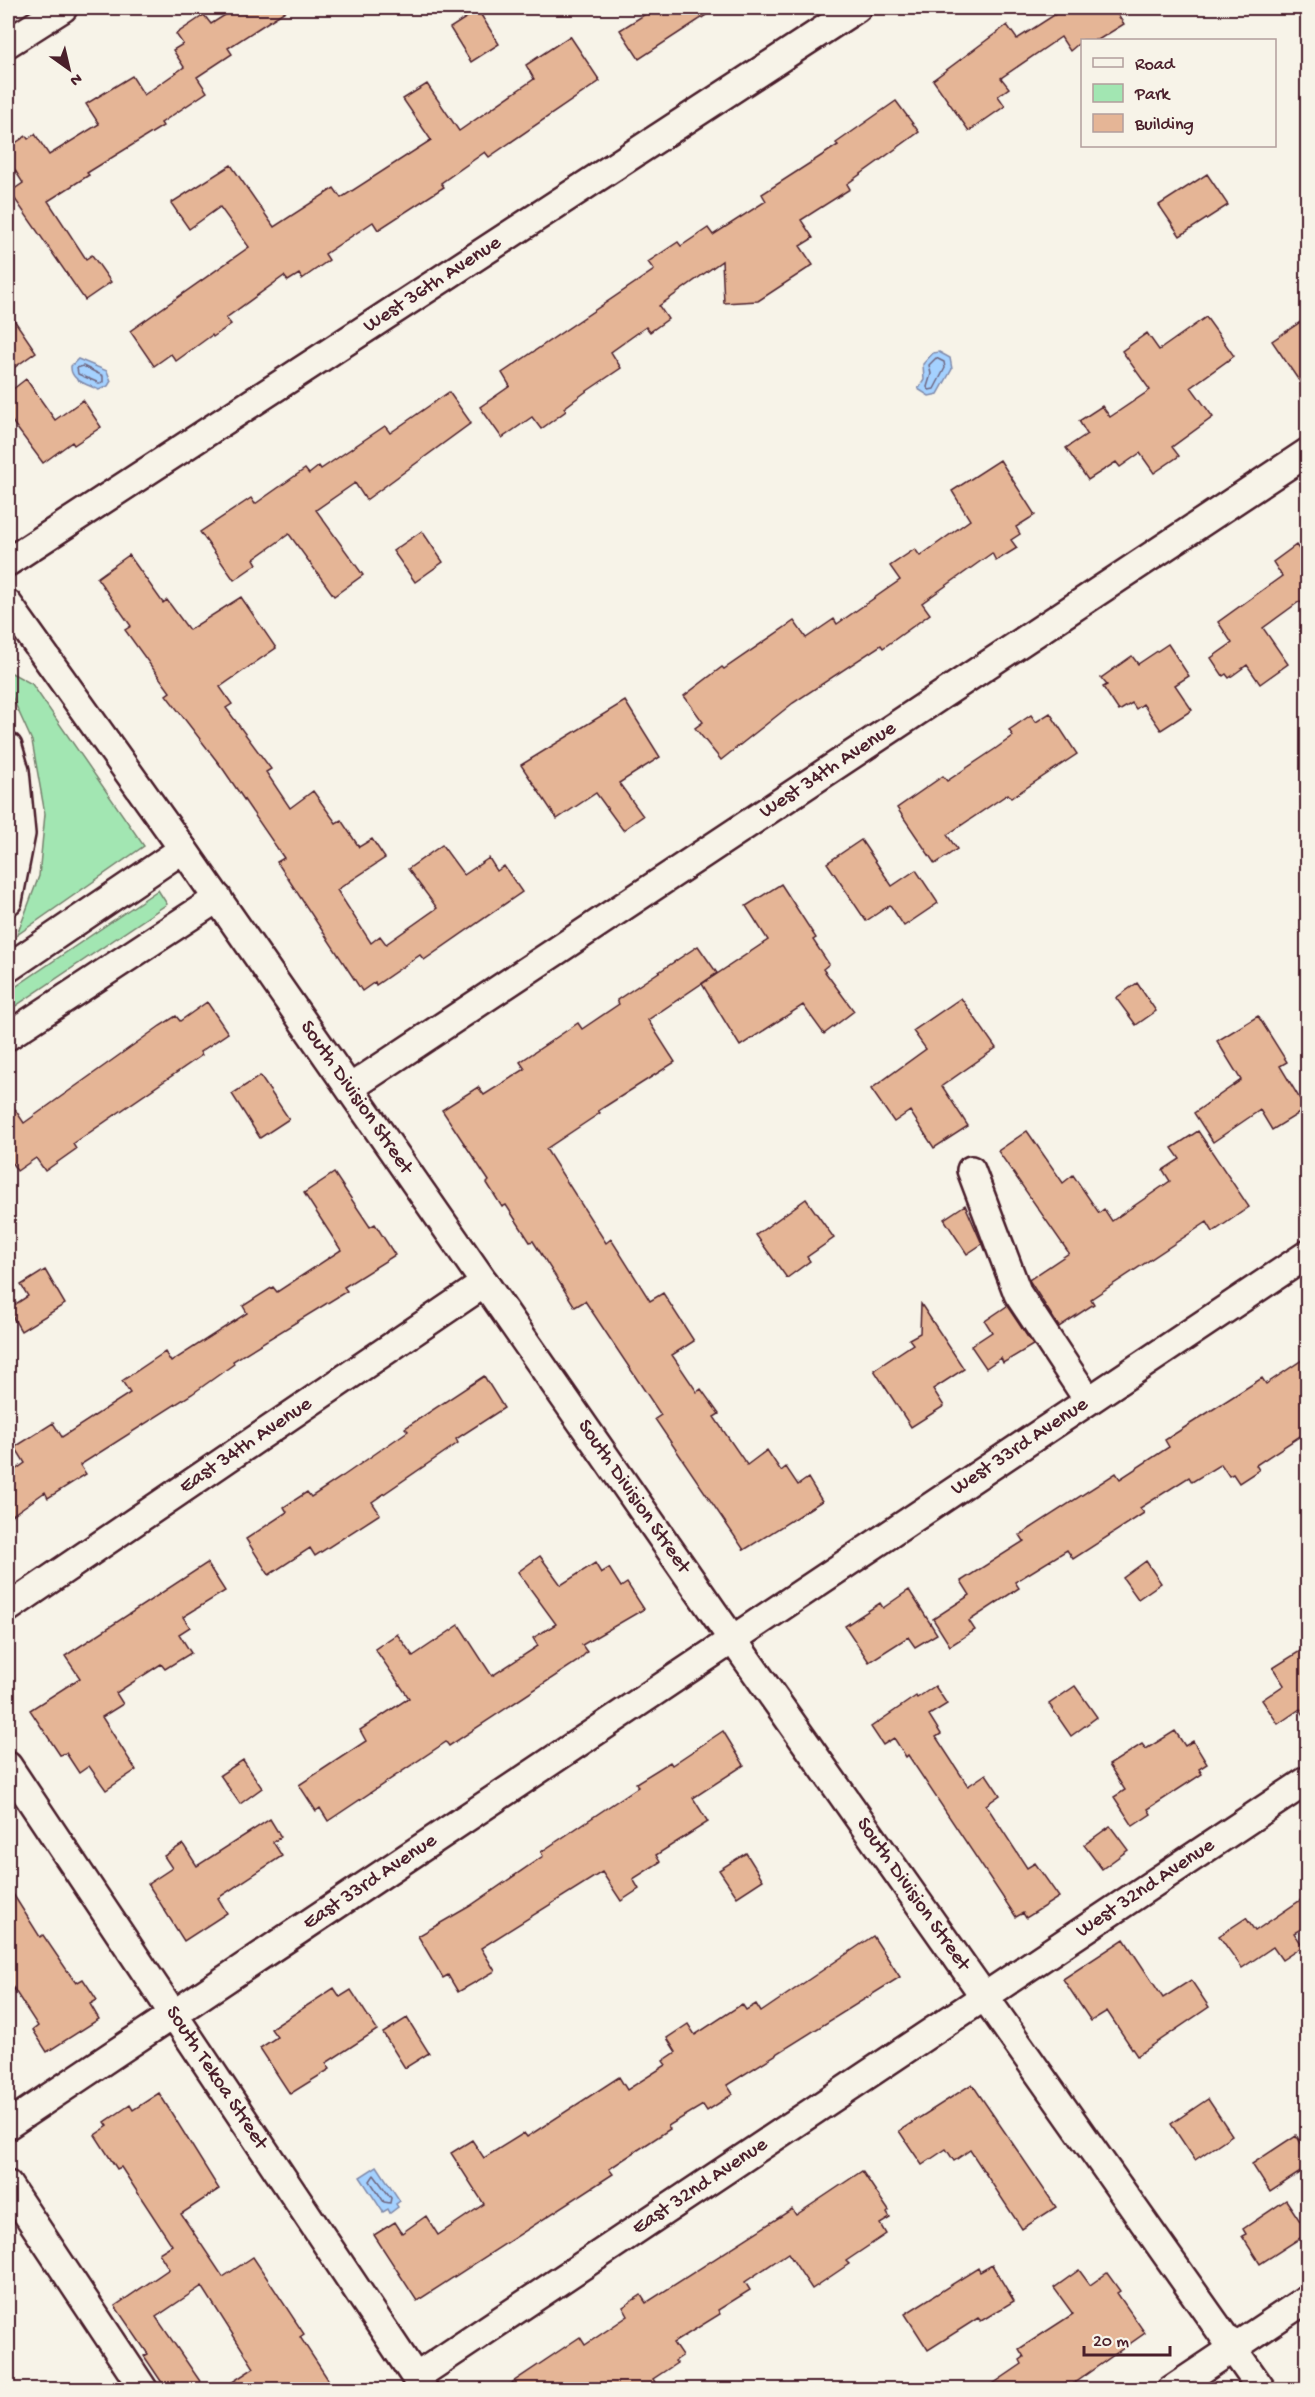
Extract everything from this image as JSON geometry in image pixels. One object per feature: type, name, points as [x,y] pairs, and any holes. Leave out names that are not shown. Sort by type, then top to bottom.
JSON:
[{"type":"street","points":[[8,43],[63,8]]},
{"type":"street","name":"West 36th Avenue","points":[[8,562],[857,8]]},
{"type":"street","name":"West 34th Avenue","points":[[350,1088],[1308,452]]},
{"type":"street","name":"South Division Street","points":[[8,604],[218,898],[731,1638],[1262,2390]]},
{"type":"street","points":[[8,747],[15,771],[21,834],[8,901]]},
{"type":"street","points":[[8,968],[183,849]]},
{"type":"street","points":[[8,1036],[218,898]]},
{"type":"street","points":[[971,1170],[1018,1294],[1088,1400]]},
{"type":"street","name":"West 33rd Avenue","points":[[731,1638],[1308,1254]]},
{"type":"street","name":"East 34th Avenue","points":[[8,1608],[484,1282]]},
{"type":"street","name":"East 33rd Avenue","points":[[8,2125],[731,1638]]},
{"type":"street","name":"South Tekoa Street","points":[[8,1766],[420,2383]]},
{"type":"street","name":"West 32nd Avenue","points":[[983,1996],[1308,1780]]},
{"type":"street","name":"East 32nd Avenue","points":[[420,2383],[983,1996]]},
{"type":"street","points":[[8,2185],[144,2390]]},
{"type":"street","points":[[1171,2390],[1308,2298]]},
{"type":"green space","points":[[8,671],[32,684],[144,846],[17,935],[39,876],[45,814],[32,741],[8,688]]},
{"type":"green space","points":[[158,890],[167,904],[8,1011],[8,992]]},
{"type":"water","points":[[939,352],[950,358],[952,369],[938,394],[929,396],[918,389],[924,380],[923,364],[933,353]]},
{"type":"water","points":[[78,359],[107,371],[111,381],[108,386],[99,390],[76,379],[71,366]]},
{"type":"water","points":[[377,2166],[400,2201],[396,2204],[398,2207],[390,2213],[388,2209],[383,2212],[360,2177]]},
{"type":"building","points":[[236,8],[290,8],[228,48],[232,54],[197,77],[207,92],[161,123],[163,126],[87,173],[89,175],[48,201],[86,259],[92,255],[111,282],[85,300],[10,192],[23,183],[8,159],[8,148],[26,136],[28,139],[35,134],[49,155],[99,124],[86,104],[132,76],[144,95],[184,67],[173,50],[183,44],[176,34],[204,15],[211,24]]},
{"type":"building","points":[[655,8],[717,8],[639,59],[620,30]]},
{"type":"building","points":[[1065,8],[1113,8],[1124,24],[1100,39],[1081,39],[1081,42],[1070,51],[1061,37],[1001,78],[1009,88],[998,96],[1005,106],[969,131],[933,80],[1007,25],[1017,39]]},
{"type":"building","points":[[478,10],[499,44],[471,62],[450,28]]},
{"type":"building","points":[[570,36],[600,81],[489,157],[485,152],[441,183],[444,187],[378,230],[373,222],[325,254],[329,260],[302,279],[299,274],[288,281],[284,276],[226,318],[231,324],[176,361],[171,354],[154,366],[130,331],[249,247],[220,207],[189,229],[171,203],[231,165],[274,227],[334,188],[341,198],[431,140],[403,99],[427,84],[459,131],[534,79],[526,65]]},
{"type":"building","points":[[896,101],[919,132],[847,184],[850,189],[801,220],[813,238],[800,246],[813,265],[758,301],[724,303],[722,261],[659,306],[668,319],[650,332],[646,327],[611,352],[621,368],[564,408],[566,411],[541,429],[532,417],[502,438],[480,407],[510,386],[502,373],[654,270],[648,262],[678,242],[681,246],[708,228],[713,235],[766,201],[762,194],[838,145],[836,143]]},
{"type":"building","points":[[1207,174],[1228,205],[1180,236],[1159,205]]},
{"type":"building","points":[[8,311],[36,352],[8,372]]},
{"type":"building","points":[[1206,317],[1234,356],[1191,387],[1213,417],[1172,447],[1179,456],[1154,473],[1140,453],[1120,467],[1116,462],[1088,480],[1066,448],[1087,434],[1079,421],[1102,406],[1110,417],[1150,390],[1122,351],[1147,333],[1159,350]]},
{"type":"building","points":[[1308,317],[1308,394],[1272,341]]},
{"type":"building","points":[[26,379],[55,420],[83,400],[101,427],[74,445],[72,442],[43,463],[8,416],[8,393]]},
{"type":"building","points":[[449,392],[471,423],[366,500],[355,483],[316,510],[363,575],[334,596],[289,534],[254,559],[257,564],[234,580],[200,532],[251,498],[255,504],[305,469],[309,474],[319,466],[321,469],[385,426],[390,433]]},
{"type":"building","points":[[1000,460],[1035,515],[1016,527],[1020,534],[1011,540],[1017,548],[996,561],[992,553],[922,603],[930,614],[883,648],[881,645],[793,703],[721,760],[695,728],[703,722],[684,696],[722,667],[724,669],[794,621],[806,638],[834,619],[837,624],[900,580],[890,566],[915,549],[920,556],[970,520],[952,491]]},
{"type":"building","points":[[422,531],[443,562],[415,582],[393,551]]},
{"type":"building","points":[[1296,545],[1306,559],[1308,558],[1308,613],[1300,601],[1263,628],[1288,664],[1260,684],[1247,665],[1229,678],[1226,674],[1223,676],[1211,658],[1232,643],[1218,622],[1282,576],[1273,562]]},
{"type":"building","points":[[129,555],[163,603],[167,600],[189,630],[241,597],[276,648],[220,687],[232,704],[226,708],[271,769],[266,772],[290,808],[313,791],[336,823],[341,820],[359,847],[372,839],[385,858],[337,890],[371,943],[380,936],[386,944],[437,908],[408,869],[442,845],[464,875],[489,858],[497,871],[504,866],[522,892],[424,960],[420,955],[376,985],[375,982],[362,991],[277,862],[284,858],[223,769],[166,695],[170,692],[125,630],[131,626],[97,578]]},
{"type":"building","points":[[1168,644],[1189,676],[1175,685],[1192,710],[1161,730],[1143,704],[1136,709],[1132,703],[1119,711],[1103,687],[1107,685],[1101,678],[1132,656],[1138,664]]},
{"type":"building","points":[[625,701],[660,757],[619,783],[643,816],[623,830],[596,793],[557,819],[521,765]]},
{"type":"building","points":[[1050,713],[1077,754],[1011,798],[1008,794],[947,835],[957,849],[935,864],[897,808],[943,776],[947,781],[995,749],[1013,736],[1009,730],[1031,715],[1036,722]]},
{"type":"building","points":[[861,840],[892,886],[916,870],[938,903],[904,926],[890,905],[866,921],[827,863]]},
{"type":"building","points":[[781,884],[816,938],[813,940],[829,964],[823,969],[854,1011],[824,1034],[803,1005],[740,1046],[702,984],[768,940],[746,906]]},
{"type":"building","points":[[698,946],[717,973],[648,1020],[675,1062],[598,1111],[600,1113],[546,1149],[606,1243],[611,1239],[650,1301],[663,1293],[694,1341],[672,1355],[697,1392],[701,1389],[719,1414],[714,1417],[747,1465],[767,1450],[781,1471],[786,1467],[798,1485],[808,1478],[822,1501],[744,1550],[655,1419],[661,1415],[585,1301],[575,1307],[533,1241],[530,1242],[506,1205],[502,1207],[487,1183],[489,1181],[442,1110],[478,1087],[484,1095],[525,1069],[520,1062],[578,1023],[582,1029],[619,1004],[617,1000]]},
{"type":"building","points":[[1137,983],[1156,1011],[1136,1025],[1116,998]]},
{"type":"building","points":[[961,998],[996,1048],[942,1086],[968,1126],[934,1148],[910,1111],[894,1122],[871,1089],[926,1049],[913,1031]]},
{"type":"building","points":[[207,1002],[228,1033],[200,1052],[202,1055],[73,1144],[76,1149],[45,1171],[36,1158],[17,1171],[8,1157],[8,1099],[24,1123],[160,1026],[176,1016],[180,1021]]},
{"type":"building","points":[[1258,1016],[1287,1062],[1280,1066],[1306,1109],[1272,1130],[1260,1110],[1213,1142],[1194,1113],[1241,1080],[1217,1041]]},
{"type":"building","points":[[260,1076],[289,1119],[260,1138],[232,1094]]},
{"type":"building","points":[[1027,1131],[1063,1183],[1073,1175],[1099,1213],[1104,1209],[1112,1221],[1170,1181],[1163,1170],[1180,1159],[1172,1148],[1198,1131],[1249,1207],[1213,1232],[1207,1222],[1091,1299],[1094,1304],[1059,1327],[1029,1280],[1069,1253],[998,1151]]},
{"type":"building","points":[[334,1173],[370,1227],[375,1224],[395,1255],[344,1287],[347,1291],[233,1361],[234,1364],[192,1394],[80,1465],[86,1474],[48,1498],[45,1492],[8,1518],[8,1475],[25,1463],[15,1447],[53,1423],[62,1437],[130,1393],[122,1381],[165,1352],[171,1362],[247,1313],[243,1306],[273,1287],[277,1292],[341,1250],[304,1193]]},
{"type":"building","points":[[806,1199],[834,1238],[807,1257],[810,1261],[787,1278],[756,1235]]},
{"type":"building","points":[[965,1205],[982,1244],[967,1254],[944,1219]]},
{"type":"building","points":[[45,1270],[65,1304],[21,1331],[8,1309],[28,1296],[21,1285]]},
{"type":"building","points":[[921,1304],[964,1369],[933,1389],[944,1406],[911,1427],[874,1370],[913,1344],[909,1339],[920,1333]]},
{"type":"building","points":[[1007,1306],[1033,1345],[1003,1363],[1001,1358],[986,1368],[971,1346],[992,1332],[985,1321]]},
{"type":"building","points":[[1308,1356],[1308,1431],[1256,1465],[1259,1470],[1239,1483],[1233,1474],[1229,1476],[1221,1464],[1192,1482],[1189,1477],[1140,1508],[1144,1513],[1073,1559],[1067,1550],[1015,1582],[1019,1588],[969,1621],[975,1630],[950,1646],[933,1619],[970,1595],[961,1581],[1024,1541],[1020,1535],[1116,1473],[1120,1479],[1169,1447],[1165,1440],[1262,1378],[1266,1384]]},
{"type":"building","points":[[484,1376],[504,1408],[456,1439],[458,1443],[372,1502],[380,1514],[315,1556],[310,1548],[269,1575],[246,1539],[287,1512],[284,1507],[307,1492],[311,1497],[408,1431],[405,1428]]},
{"type":"building","points":[[540,1556],[561,1585],[595,1563],[601,1573],[609,1568],[621,1587],[627,1583],[644,1609],[582,1645],[587,1652],[578,1661],[449,1746],[446,1742],[328,1821],[320,1808],[316,1811],[299,1785],[366,1741],[360,1730],[409,1698],[375,1649],[397,1634],[413,1656],[459,1625],[492,1676],[538,1646],[533,1638],[556,1624],[518,1572]]},
{"type":"building","points":[[1146,1561],[1161,1583],[1138,1599],[1123,1578]]},
{"type":"building","points":[[207,1563],[225,1591],[183,1617],[190,1627],[179,1634],[191,1653],[165,1669],[161,1664],[116,1693],[123,1704],[102,1717],[136,1770],[106,1790],[89,1766],[79,1773],[66,1753],[60,1755],[30,1710],[80,1678],[65,1656]]},
{"type":"building","points":[[909,1590],[937,1634],[915,1647],[908,1637],[869,1662],[845,1626],[880,1603],[883,1608]]},
{"type":"building","points":[[1308,1646],[1308,1721],[1300,1709],[1278,1724],[1262,1700],[1284,1685],[1273,1668]]},
{"type":"building","points":[[935,1686],[947,1704],[929,1715],[941,1734],[936,1737],[968,1786],[986,1774],[1000,1795],[986,1805],[1027,1868],[1035,1863],[1059,1897],[1026,1918],[1023,1913],[1016,1917],[908,1755],[906,1757],[894,1738],[883,1745],[871,1727],[916,1696],[917,1698]]},
{"type":"building","points":[[1075,1686],[1097,1717],[1071,1736],[1049,1704]]},
{"type":"building","points":[[723,1731],[744,1765],[693,1798],[708,1822],[656,1855],[660,1862],[633,1879],[639,1889],[621,1901],[602,1872],[481,1948],[495,1971],[458,1992],[448,1975],[443,1978],[418,1936],[470,1906],[543,1856],[541,1852],[638,1787],[636,1783],[670,1762],[672,1765]]},
{"type":"building","points":[[1175,1731],[1185,1746],[1193,1741],[1207,1764],[1199,1769],[1202,1774],[1148,1809],[1151,1814],[1133,1826],[1114,1797],[1125,1790],[1109,1765],[1142,1744],[1146,1749]]},
{"type":"building","points":[[243,1760],[262,1788],[240,1804],[220,1775]]},
{"type":"building","points":[[270,1819],[281,1837],[273,1842],[282,1856],[218,1898],[227,1913],[184,1941],[148,1884],[172,1868],[164,1856],[183,1844],[197,1866]]},
{"type":"building","points":[[1110,1826],[1128,1850],[1102,1869],[1084,1845]]},
{"type":"building","points":[[746,1853],[763,1880],[737,1897],[719,1870]]},
{"type":"building","points":[[8,1886],[40,1937],[43,1935],[76,1983],[83,1979],[97,2000],[90,2004],[99,2019],[47,2052],[33,2030],[38,2026],[8,1980]]},
{"type":"building","points":[[1308,1895],[1308,1925],[1294,1933],[1303,1946],[1282,1960],[1273,1947],[1242,1968],[1219,1936],[1246,1918],[1255,1931]]},
{"type":"building","points":[[873,1936],[900,1977],[727,2085],[733,2094],[707,2111],[703,2105],[668,2126],[670,2129],[609,2169],[613,2174],[417,2301],[374,2235],[395,2222],[402,2233],[426,2216],[438,2235],[484,2204],[451,2153],[472,2140],[484,2158],[524,2133],[527,2137],[619,2077],[627,2090],[666,2065],[663,2061],[676,2052],[667,2038],[688,2024],[695,2035],[742,2004],[746,2010],[756,2004],[761,2012]]},
{"type":"building","points":[[1124,1939],[1163,1998],[1191,1980],[1209,2007],[1137,2056],[1107,2011],[1091,2021],[1063,1979]]},
{"type":"building","points":[[334,1988],[340,1997],[351,1990],[377,2030],[326,2063],[330,2069],[290,2094],[260,2048],[277,2037],[271,2029]]},
{"type":"building","points":[[407,2018],[429,2053],[405,2068],[383,2033]]},
{"type":"building","points":[[972,2084],[1056,2207],[1022,2229],[970,2150],[954,2161],[946,2149],[922,2165],[899,2131]]},
{"type":"building","points":[[159,2093],[219,2189],[181,2214],[223,2277],[253,2257],[304,2334],[300,2337],[335,2390],[220,2390],[254,2368],[202,2286],[156,2317],[206,2390],[167,2390],[144,2356],[148,2354],[115,2306],[169,2269],[159,2253],[172,2245],[121,2167],[117,2169],[95,2135],[108,2126],[105,2122],[130,2105],[133,2110]]},
{"type":"building","points":[[1208,2099],[1232,2135],[1195,2160],[1171,2124]]},
{"type":"building","points":[[1296,2135],[1308,2154],[1308,2167],[1270,2192],[1252,2164]]},
{"type":"building","points":[[862,2171],[889,2211],[887,2213],[890,2218],[880,2224],[886,2234],[846,2261],[849,2264],[812,2289],[788,2253],[745,2282],[750,2290],[718,2310],[720,2314],[673,2343],[682,2356],[675,2361],[677,2363],[653,2379],[660,2390],[501,2390],[580,2337],[585,2345],[628,2316],[623,2307],[641,2295],[646,2303],[792,2209],[796,2215]]},
{"type":"building","points":[[1286,2200],[1308,2233],[1260,2264],[1242,2236],[1246,2234],[1243,2229]]},
{"type":"building","points":[[992,2265],[1014,2301],[981,2321],[978,2318],[928,2350],[905,2314],[978,2268],[980,2272]]},
{"type":"building","points":[[1079,2270],[1090,2285],[1107,2273],[1120,2291],[1117,2293],[1145,2333],[1064,2390],[984,2390],[1022,2364],[1020,2360],[1024,2357],[1019,2349],[1073,2314],[1054,2288]]}]
